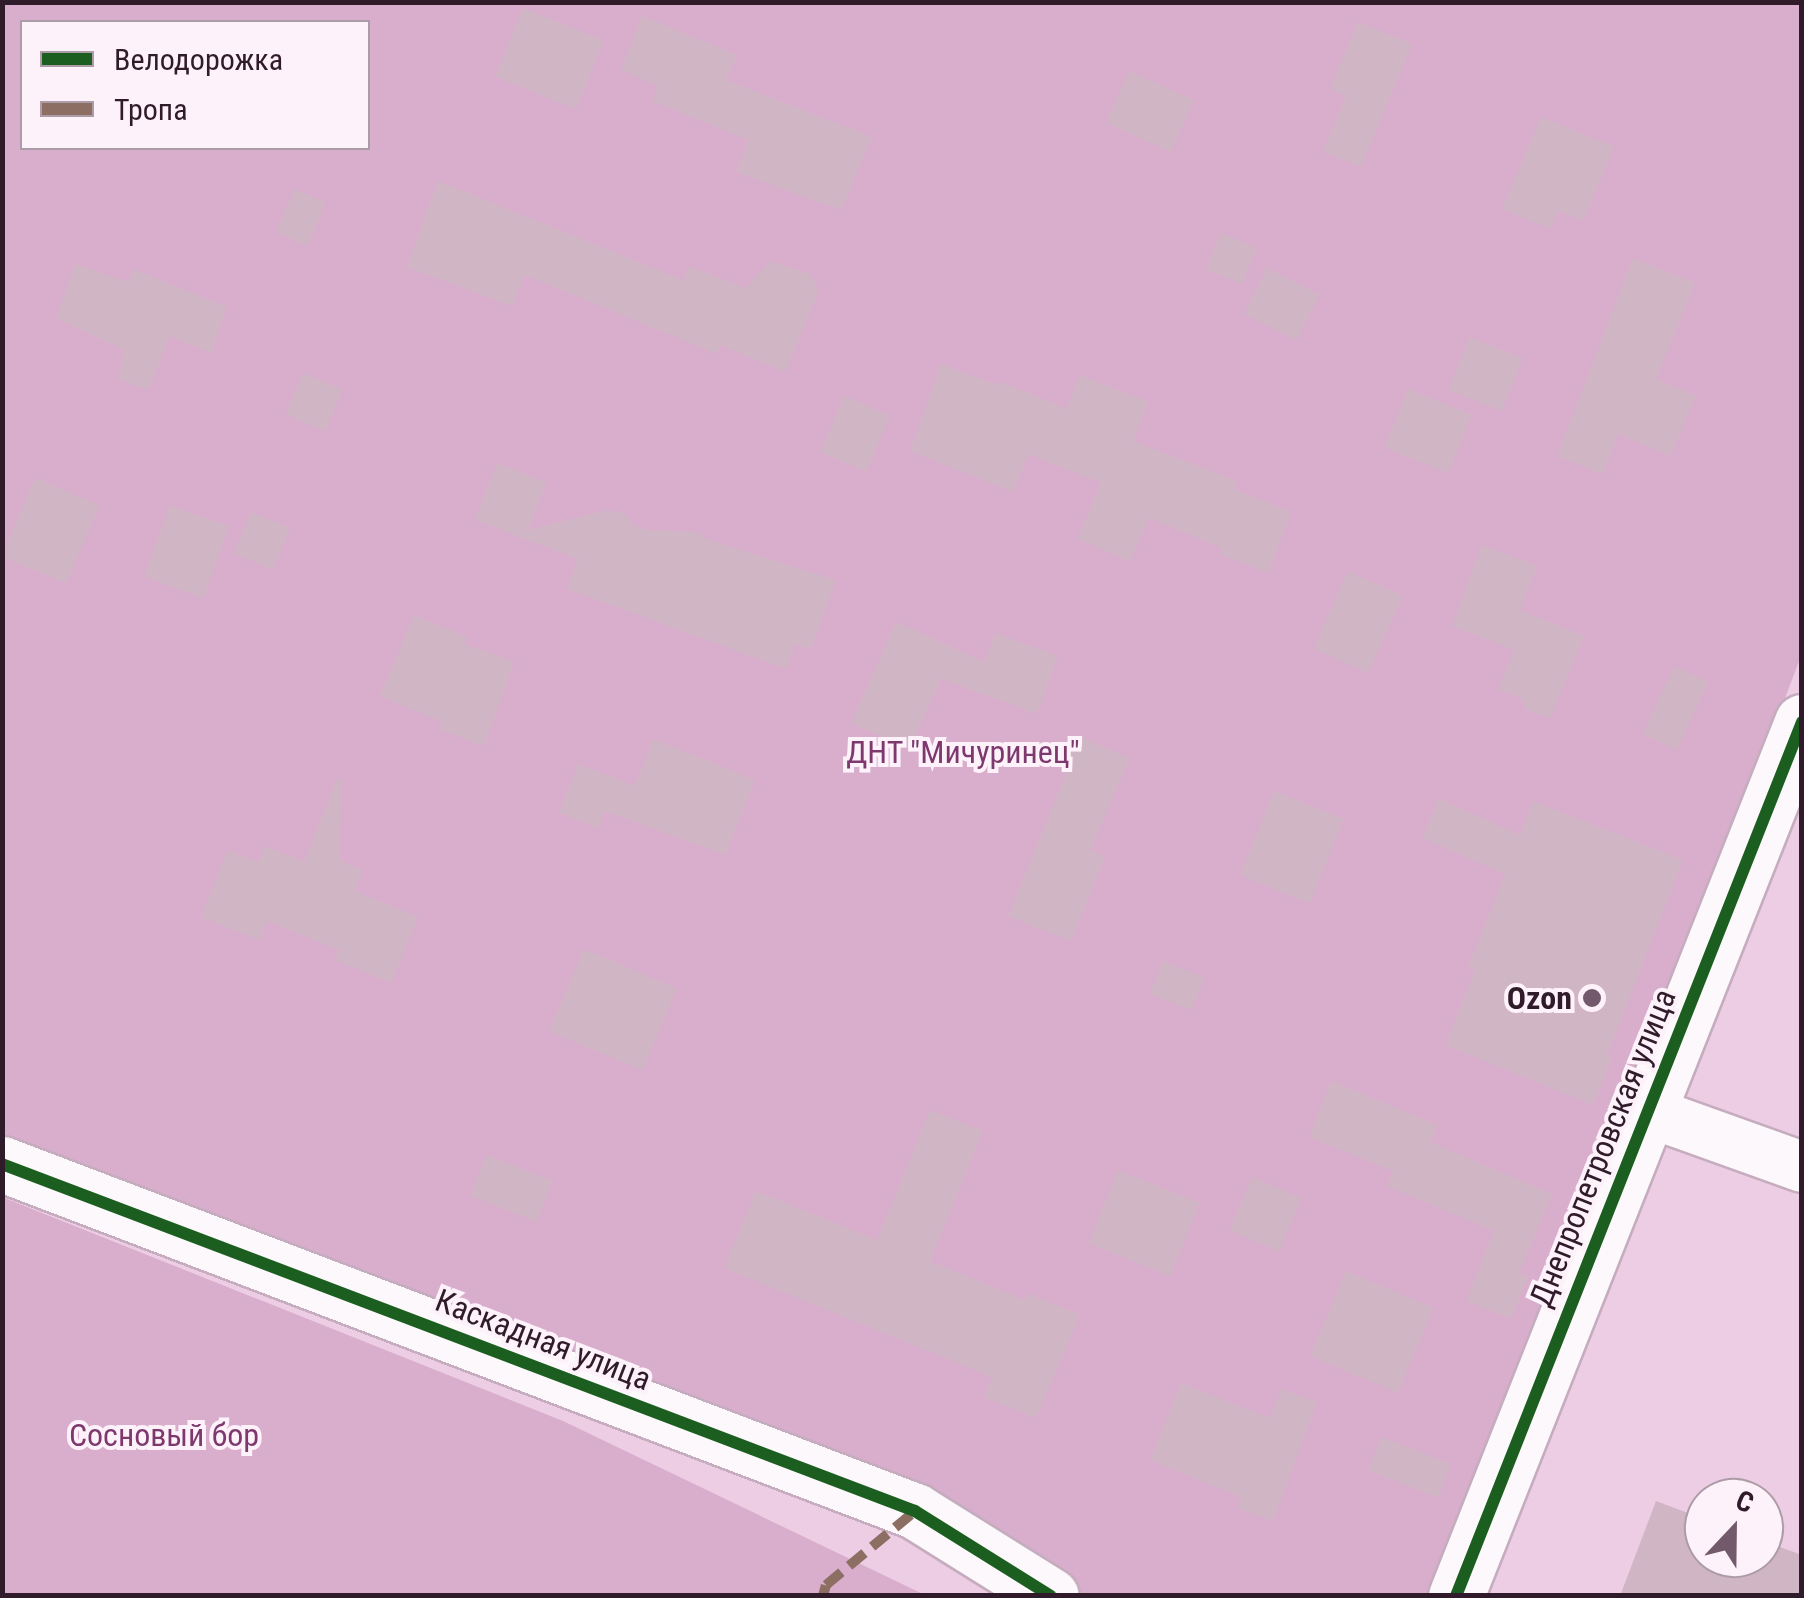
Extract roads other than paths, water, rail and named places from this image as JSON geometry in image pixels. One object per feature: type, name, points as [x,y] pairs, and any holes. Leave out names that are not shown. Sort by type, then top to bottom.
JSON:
[{"type":"street","name":"Днепропетровская улица","points":[[1456,1596],[1802,722]]},
{"type":"street","points":[[1646,1111],[1802,1168]]},
{"type":"street","name":"Каскадная улица","points":[[2,1164],[915,1511],[1051,1596]]},
{"type":"place","name":"Ozon","points":[[1592,998]]},
{"type":"park label","name":"ДНТ \"Мичуринец\"","points":[[963,752]]},
{"type":"park label","name":"Сосновый бор","points":[[164,1435]]}]
